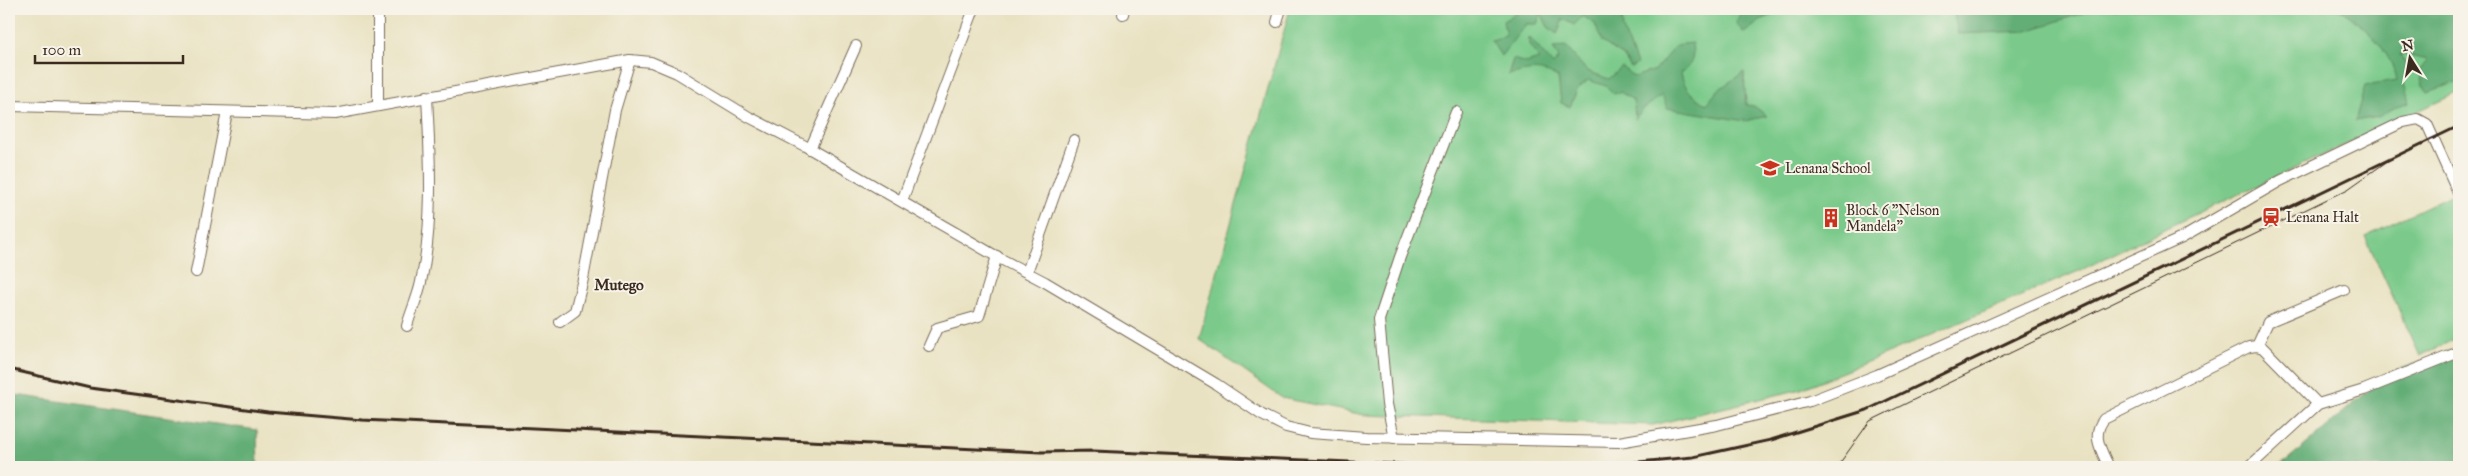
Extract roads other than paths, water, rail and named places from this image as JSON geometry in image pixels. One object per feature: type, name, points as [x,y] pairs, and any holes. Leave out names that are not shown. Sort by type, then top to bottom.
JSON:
[{"type":"street","points":[[378,9],[378,106]]},
{"type":"street","points":[[902,201],[974,9]]},
{"type":"street","points":[[1277,22],[1281,9]]},
{"type":"street","points":[[810,149],[856,46]]},
{"type":"street","points":[[560,322],[575,311],[583,279],[615,110],[630,60]]},
{"type":"street","points":[[9,106],[335,114],[630,60],[651,62],[677,73],[749,117],[810,149],[1027,272],[1216,384],[1262,415],[1286,428],[1338,436],[1619,442],[1716,426],[1810,401],[1877,376],[2182,238],[2280,181],[2403,122],[2418,119],[2427,124],[2459,195]]},
{"type":"street","points":[[407,326],[425,263],[430,158],[427,96]]},
{"type":"street","points":[[196,272],[227,112]]},
{"type":"street","points":[[1394,438],[1387,404],[1379,320],[1400,257],[1456,112]]},
{"type":"street","points":[[1027,272],[1074,140]]},
{"type":"street","points":[[929,346],[937,328],[979,316],[997,256]]},
{"type":"street","points":[[2258,346],[2268,322],[2344,290]]},
{"type":"street","points":[[2109,467],[2096,435],[2097,427],[2104,419],[2249,347],[2258,346],[2279,362],[2318,404]]},
{"type":"street","points":[[2249,467],[2318,404],[2364,390],[2459,352]]},
{"type":"tram line","points":[[1837,467],[1870,421],[2348,189],[2392,158]]},
{"type":"railway","points":[[1584,467],[1693,457],[1771,440],[1867,410],[2459,126]]},
{"type":"railway","points":[[9,369],[90,388],[268,412],[362,420],[1041,452],[1094,451],[1464,467]]},
{"type":"place","name":"Lenana School","points":[[1770,168]]},
{"type":"place","name":"Lenana Halt","points":[[2271,217]]},
{"type":"place","name":"Block 6 \"Nelson Mandela\"","points":[[1831,218]]},
{"type":"district","name":"Mutego","points":[[619,285]]}]
